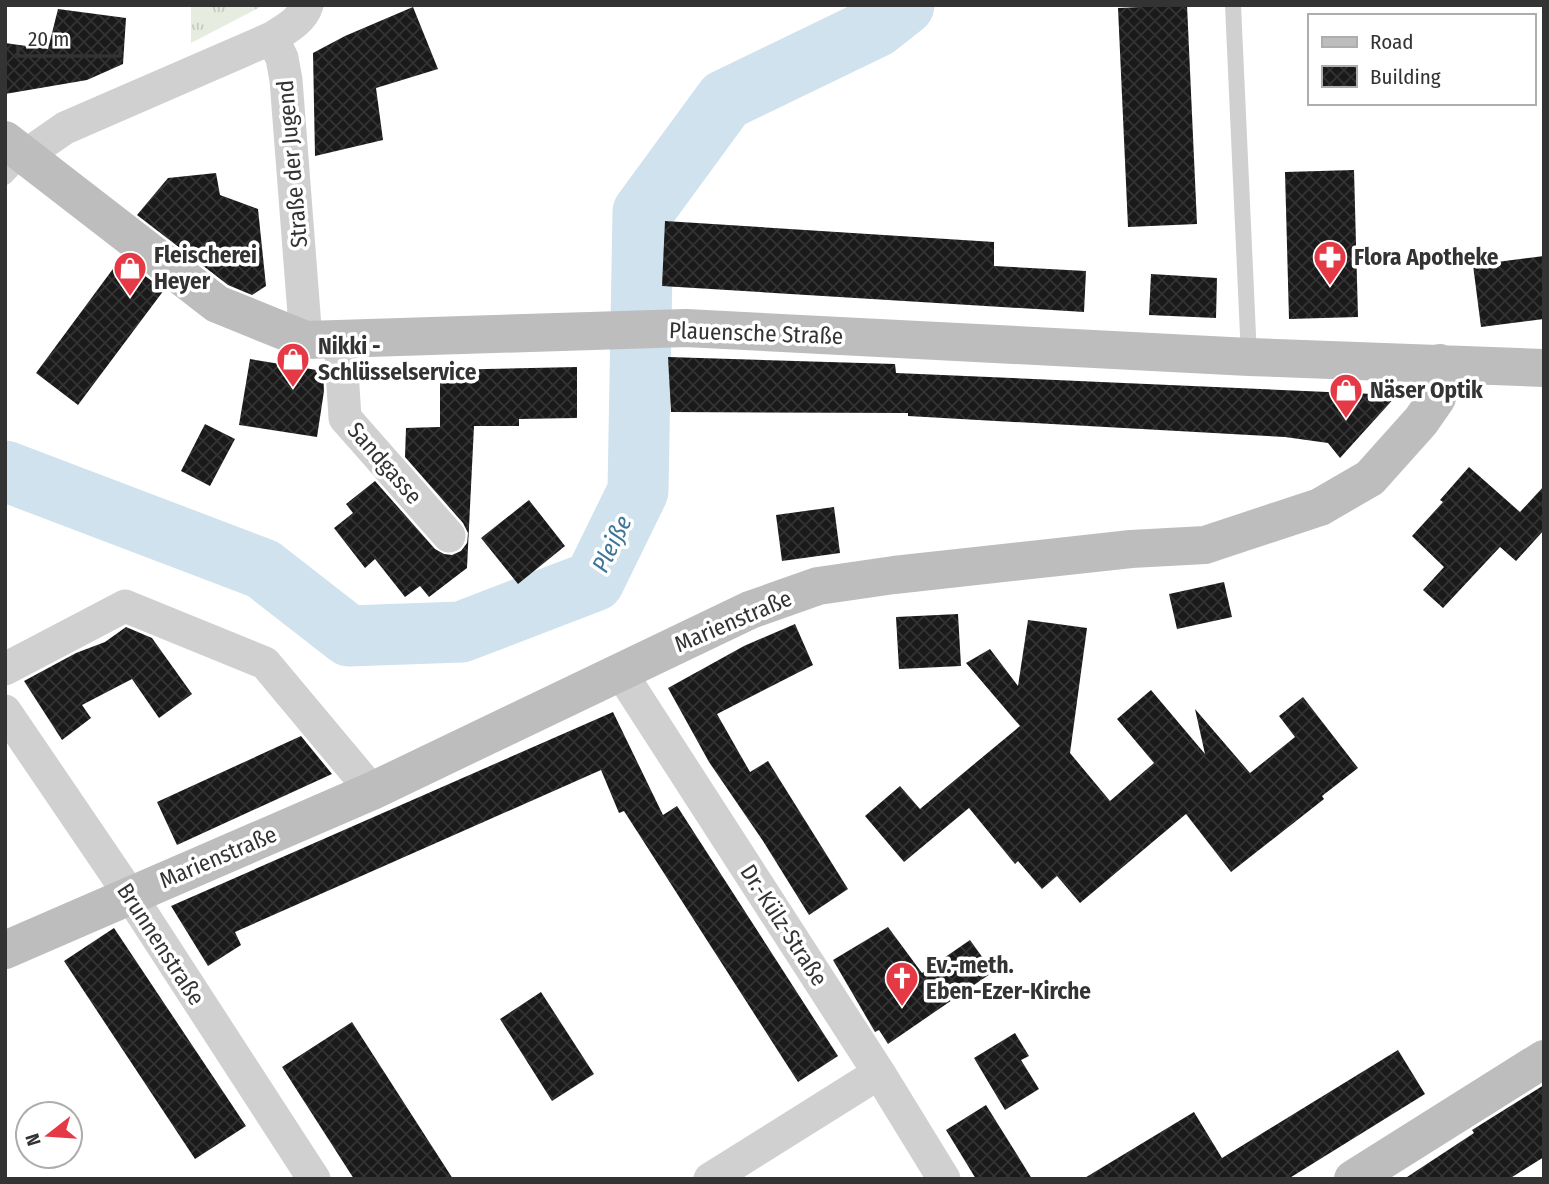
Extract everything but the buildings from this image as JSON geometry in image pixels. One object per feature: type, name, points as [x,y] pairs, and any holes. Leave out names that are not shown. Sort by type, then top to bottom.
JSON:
[{"type":"street","points":[[12,157],[65,128],[272,38],[295,22],[307,5]]},
{"type":"street","name":"Straße der Jugend","points":[[272,38],[282,58],[286,80],[323,340]]},
{"type":"street","name":"Plauensche Straße","points":[[12,157],[217,304],[323,340],[686,328],[1248,357],[1544,368]]},
{"type":"street","name":"Sandgasse","points":[[323,340],[345,418],[449,536]]},
{"type":"street","name":"Marienstraße","points":[[5,950],[372,791],[750,610],[818,586],[1131,549],[1205,545],[1320,507],[1370,478],[1421,421],[1437,398],[1440,363]]},
{"type":"street","points":[[5,669],[125,606],[265,663],[372,791]]},
{"type":"street","name":"Dr.-Külz-Straße","points":[[621,673],[879,1073],[944,1179]]},
{"type":"street","name":"Brunnenstraße","points":[[5,711],[130,895],[314,1179]]},
{"type":"street","points":[[1353,1179],[1544,1059]]},
{"type":"street","points":[[710,1179],[879,1073]]},
{"type":"lane","points":[[1233,5],[1248,357]]},
{"type":"green space","points":[[191,5],[264,5],[191,43]]},
{"type":"waterway","name":"Pleiße","points":[[5,471],[263,569],[349,636],[461,632],[594,581],[638,491],[643,212],[725,100],[876,27],[904,5]]},
{"type":"place","name":"Flora Apotheke","points":[[1330,287]]},
{"type":"place","name":"Fleischerei Heyer","points":[[130,298]]},
{"type":"place","name":"Nikki - Schlüsselservice","points":[[293,389]]},
{"type":"place","name":"Näser Optik","points":[[1346,420]]},
{"type":"place","name":"Ev.-meth. Eben-Ezer-Kirche","points":[[902,1008]]}]
